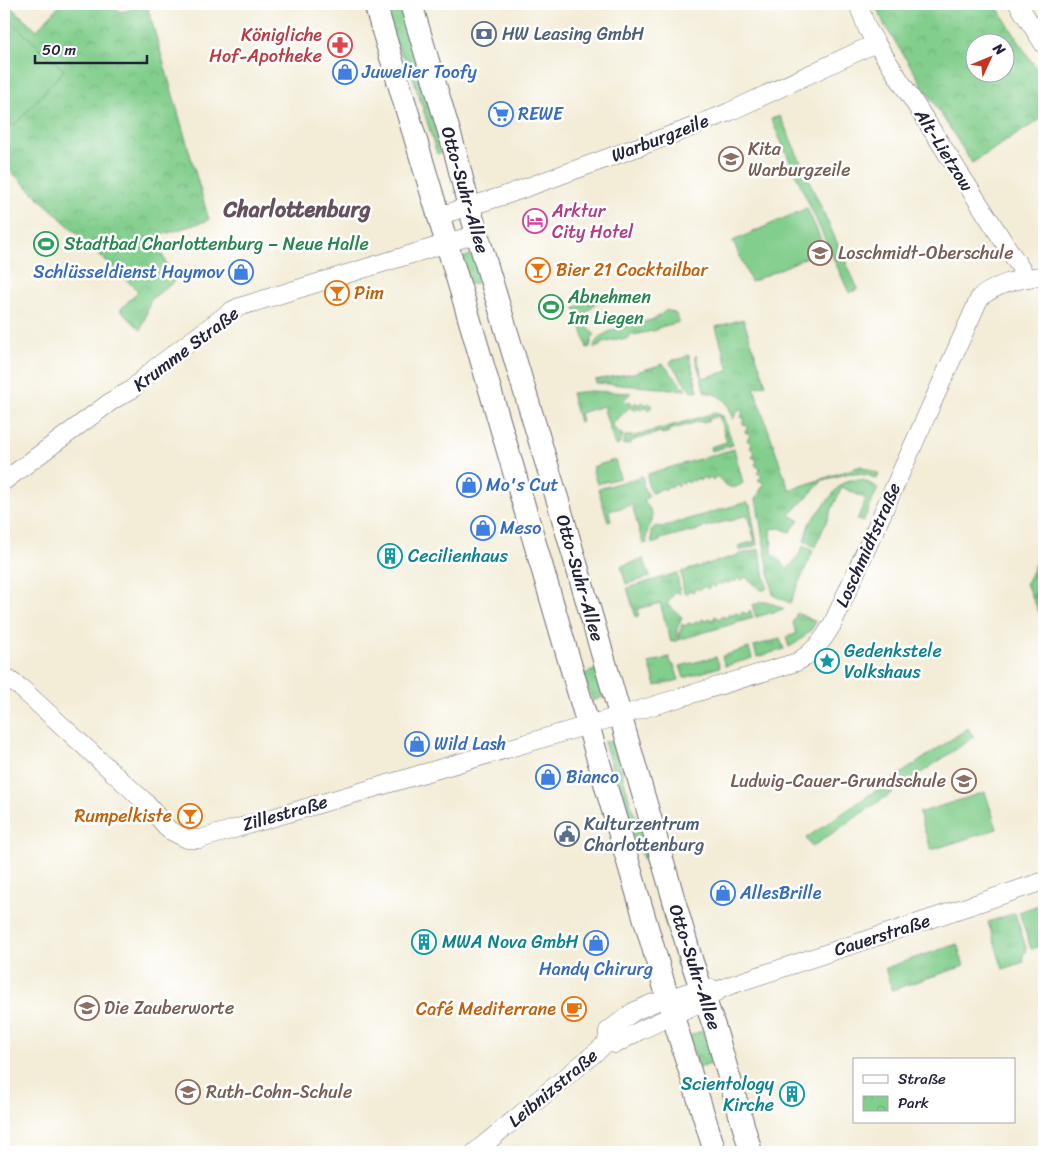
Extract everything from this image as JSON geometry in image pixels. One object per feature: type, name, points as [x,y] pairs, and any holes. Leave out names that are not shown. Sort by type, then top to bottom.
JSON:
[{"type":"main road","name":"Otto-Suhr-Allee","points":[[375,4],[715,1152]]},
{"type":"main road","name":"Otto-Suhr-Allee","points":[[411,4],[689,952],[709,993],[752,1152]]},
{"type":"street","name":"Alt-Lietzow","points":[[858,4],[860,13],[876,43],[1036,277]]},
{"type":"street","points":[[1018,4],[1044,45]]},
{"type":"street","name":"Warburgzeile","points":[[438,216],[503,196],[682,131],[729,112],[876,43]]},
{"type":"street","name":"Krumme Straße","points":[[4,482],[113,400],[131,390],[154,368],[231,311],[477,234]]},
{"type":"street","name":"Loschmidtstraße","points":[[620,716],[797,662],[814,651],[824,639],[839,610],[980,297],[995,286],[1036,277]]},
{"type":"street","name":"Zillestraße","points":[[4,676],[20,688],[140,797],[169,830],[187,839],[200,839],[215,835],[232,828],[620,716]]},
{"type":"street","name":"Cauerstraße","points":[[671,1006],[1044,881]]},
{"type":"street","name":"Leibnizstraße","points":[[475,1152],[607,1043],[608,1032],[633,1012],[671,1006]]},
{"type":"green space","points":[[4,4],[7,4],[37,30],[61,4],[111,4],[121,12],[147,5],[209,220],[155,237],[174,282],[151,299],[141,330],[120,310],[138,291],[4,165]]},
{"type":"green space","points":[[385,4],[401,4],[445,152],[437,154],[410,67],[397,46]]},
{"type":"green space","points":[[875,4],[995,4],[1013,32],[966,32],[966,82],[1016,82],[1016,37],[1044,81],[1044,117],[972,163],[885,26]]},
{"type":"green space","points":[[4,15],[64,70],[14,126],[4,117]]},
{"type":"green space","points":[[780,116],[858,289],[849,293],[771,119]]},
{"type":"green space","points":[[807,208],[825,249],[751,282],[733,241]]},
{"type":"green space","points":[[474,253],[483,281],[469,285],[461,259]]},
{"type":"green space","points":[[599,300],[580,319],[595,335],[592,338],[590,347],[587,348],[575,307]]},
{"type":"green space","points":[[667,310],[676,314],[679,322],[657,328],[657,330],[629,336],[629,338],[622,340],[621,338],[600,344],[600,346],[594,348],[596,341],[609,332],[654,319]]},
{"type":"green space","points":[[743,319],[766,384],[754,388],[789,490],[861,466],[879,474],[877,479],[867,475],[850,473],[823,480],[790,515],[799,520],[790,532],[779,528],[771,529],[772,553],[788,569],[801,552],[803,545],[813,551],[790,603],[773,595],[756,499],[764,483],[758,480],[762,476],[757,473],[760,468],[755,465],[757,460],[752,457],[755,452],[750,448],[752,444],[747,440],[750,435],[745,432],[748,427],[743,424],[745,419],[741,417],[743,412],[739,409],[733,419],[724,400],[716,395],[705,392],[695,356],[703,378],[729,371],[716,327]]},
{"type":"green space","points":[[688,355],[698,391],[691,391],[670,363],[672,360],[681,359]]},
{"type":"green space","points":[[663,364],[686,390],[596,383],[595,380],[633,373]]},
{"type":"green space","points":[[591,391],[631,393],[624,400],[627,403],[630,401],[633,405],[636,402],[639,405],[643,402],[646,405],[648,403],[652,406],[649,410],[645,407],[634,411],[630,407],[612,424],[617,432],[623,435],[619,445],[615,446],[603,406],[580,413],[582,421],[579,422],[571,393]]},
{"type":"green space","points":[[715,413],[723,416],[733,445],[711,451],[710,447],[727,442],[719,416],[708,419],[709,421],[702,423],[701,421],[669,430],[669,432],[662,434],[661,432],[623,445],[625,436],[635,436]]},
{"type":"green space","points":[[734,449],[743,483],[739,486],[729,487],[717,476],[713,480],[710,477],[707,481],[704,477],[700,481],[698,478],[689,483],[686,481],[682,484],[681,482],[677,486],[675,484],[671,488],[669,486],[665,490],[663,488],[652,493],[648,484],[648,474]]},
{"type":"green space","points":[[615,460],[620,478],[597,484],[592,467]]},
{"type":"green space","points":[[643,476],[643,487],[649,496],[644,501],[652,514],[652,519],[647,543],[643,544],[632,505],[609,511],[611,520],[608,521],[598,489]]},
{"type":"green space","points":[[849,480],[863,480],[878,488],[863,522],[857,520],[866,499],[842,487],[815,547],[804,541],[809,524],[840,485]]},
{"type":"green space","points":[[747,502],[750,505],[757,545],[740,551],[738,546],[755,541],[747,515],[660,539],[660,541],[652,544],[651,530],[656,526],[661,527]]},
{"type":"green space","points":[[1044,544],[1044,631],[1040,614],[1026,584]]},
{"type":"green space","points":[[759,549],[767,587],[765,590],[761,590],[746,577],[742,580],[739,578],[735,582],[732,580],[728,584],[725,581],[722,585],[718,583],[715,587],[711,584],[708,589],[704,586],[700,590],[697,588],[693,592],[690,590],[686,594],[684,593],[681,572]]},
{"type":"green space","points":[[644,559],[650,577],[626,584],[621,566]]},
{"type":"green space","points":[[677,573],[680,594],[676,591],[667,604],[682,617],[677,629],[676,641],[671,642],[660,603],[637,609],[639,616],[636,617],[627,588]]},
{"type":"green space","points":[[769,602],[784,609],[756,617],[752,605]]},
{"type":"green space","points":[[750,610],[753,618],[678,640],[682,624],[685,626],[689,623],[693,625],[696,621],[700,623],[702,619],[706,621],[709,618],[713,620],[715,616],[720,619],[722,616],[726,618],[729,614],[733,616],[735,612],[740,615],[742,612],[747,614]]},
{"type":"green space","points":[[797,613],[816,622],[811,630],[789,647],[786,637],[796,634],[793,622]]},
{"type":"green space","points":[[780,639],[784,649],[757,657],[754,646]]},
{"type":"green space","points":[[749,648],[752,658],[725,666],[722,656]]},
{"type":"green space","points":[[669,657],[679,680],[656,686],[649,663]]},
{"type":"green space","points":[[716,657],[720,667],[684,678],[680,666]]},
{"type":"green space","points":[[598,669],[606,696],[592,701],[583,674]]},
{"type":"green space","points":[[968,728],[974,737],[812,847],[806,838]]},
{"type":"green space","points":[[612,740],[633,811],[639,820],[684,964],[677,966],[655,886],[635,844],[604,742]]},
{"type":"green space","points":[[985,792],[997,829],[931,850],[919,813]]},
{"type":"green space","points":[[1044,903],[1044,945],[1031,949],[1019,912]]},
{"type":"green space","points":[[1015,913],[1027,951],[1023,953],[1024,962],[1003,969],[988,922]]},
{"type":"green space","points":[[957,944],[964,966],[892,990],[885,968]]},
{"type":"green space","points":[[704,1030],[714,1063],[699,1068],[689,1036]]},
{"type":"place","name":"HW Leasing GmbH","points":[[484,34]]},
{"type":"place","name":"Königliche Hof-Apotheke","points":[[340,45]]},
{"type":"place","name":"Juwelier Toofy","points":[[345,72]]},
{"type":"place","name":"REWE","points":[[501,114]]},
{"type":"place","name":"Kita Warburgzeile","points":[[731,159]]},
{"type":"place","name":"Arktur City Hotel","points":[[535,221]]},
{"type":"place","name":"Stadtbad Charlottenburg – Neue Halle","points":[[46,244]]},
{"type":"place","name":"Loschmidt-Oberschule","points":[[820,253]]},
{"type":"place","name":"Bier 21 Cocktailbar","points":[[538,270]]},
{"type":"place","name":"Schlüsseldienst Haymov","points":[[241,272]]},
{"type":"place","name":"Pim","points":[[337,293]]},
{"type":"place","name":"Abnehmen Im Liegen","points":[[551,307]]},
{"type":"place","name":"Mo's Cut","points":[[469,485]]},
{"type":"place","name":"Meso","points":[[483,528]]},
{"type":"place","name":"Cecilienhaus","points":[[390,556]]},
{"type":"place","name":"Gedenkstele Volkshaus","points":[[827,661]]},
{"type":"place","name":"Wild Lash","points":[[417,744]]},
{"type":"place","name":"Bianco","points":[[548,777]]},
{"type":"place","name":"Ludwig-Cauer-Grundschule","points":[[964,781]]},
{"type":"place","name":"Rumpelkiste","points":[[190,816]]},
{"type":"place","name":"Kulturzentrum Charlottenburg","points":[[567,834]]},
{"type":"place","name":"AllesBrille","points":[[723,893]]},
{"type":"place","name":"MWA Nova GmbH","points":[[424,942]]},
{"type":"place","name":"Handy Chirurg","points":[[596,943]]},
{"type":"place","name":"Die Zauberworte","points":[[87,1008]]},
{"type":"place","name":"Café Mediterrane","points":[[574,1009]]},
{"type":"place","name":"Ruth-Cohn-Schule","points":[[188,1092]]},
{"type":"place","name":"Scientology Kirche","points":[[792,1094]]},
{"type":"district","name":"Charlottenburg","points":[[297,209]]}]
